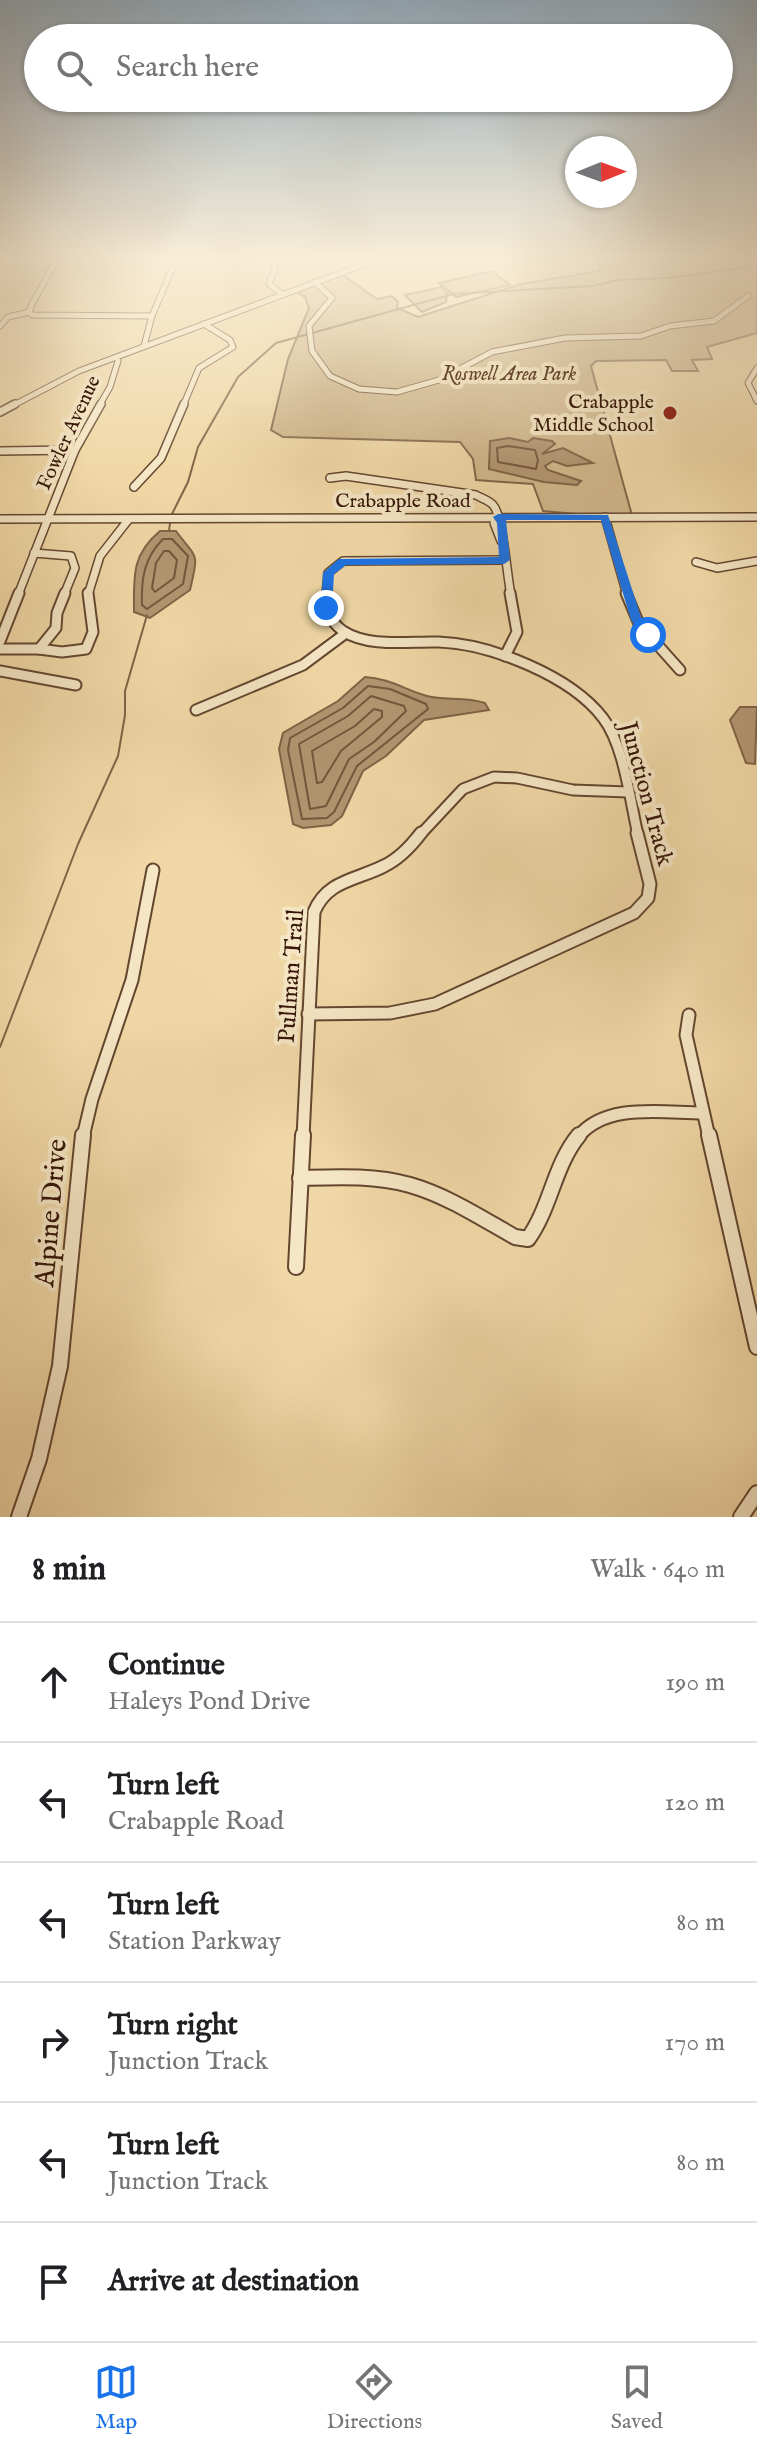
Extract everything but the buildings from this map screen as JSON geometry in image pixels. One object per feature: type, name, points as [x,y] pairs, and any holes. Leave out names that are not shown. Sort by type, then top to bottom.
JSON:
[{"type":"street","points":[[144,346],[149,326]]},
{"type":"street","points":[[0,412],[64,378],[199,326]]},
{"type":"street","points":[[134,487],[161,458],[199,368],[233,347],[230,340],[207,326]]},
{"type":"street","points":[[309,326],[315,359],[341,382],[359,389],[382,392],[406,391],[428,385],[492,352],[565,338],[641,336],[671,326]]},
{"type":"street","name":"Fowler Avenue","points":[[0,641],[75,450],[110,387],[118,361]]},
{"type":"street","points":[[757,368],[748,383],[757,401]]},
{"type":"street","points":[[0,451],[75,450]]},
{"type":"street","points":[[330,478],[346,476],[476,495],[493,504],[498,517],[494,523],[501,541],[517,632],[505,656]]},
{"type":"street","points":[[605,517],[637,620],[648,635],[672,656],[680,670]]},
{"type":"street","name":"Crabapple Road","points":[[0,519],[757,517]]},
{"type":"street","points":[[0,649],[62,652],[86,649],[91,642],[93,620],[88,590],[100,554],[124,532],[129,519]]},
{"type":"street","points":[[34,553],[71,556],[76,573],[61,603],[56,628],[39,649]]},
{"type":"street","points":[[196,710],[303,665],[346,633],[332,622],[326,608],[328,573],[335,565],[351,560],[504,560]]},
{"type":"street","points":[[696,562],[727,568],[757,561]]},
{"type":"street","name":"Junction Track","points":[[308,1014],[390,1013],[435,1004],[640,909],[648,898],[650,884],[613,733],[600,711],[580,695],[505,656],[454,643],[371,641],[346,633]]},
{"type":"street","points":[[0,671],[76,685]]},
{"type":"street","name":"Pullman Trail","points":[[296,1267],[314,912],[320,897],[334,885],[392,862],[465,787],[484,779],[506,776],[574,790],[628,792]]},
{"type":"street","name":"Alpine Drive","points":[[19,1517],[48,1425],[70,1272],[73,1197],[83,1131],[95,1086],[130,990],[153,870]]},
{"type":"street","points":[[689,1015],[686,1035],[757,1347]]},
{"type":"street","points":[[300,1178],[369,1177],[401,1182],[432,1193],[515,1237],[528,1239],[541,1219],[566,1149],[586,1125],[618,1114],[703,1113]]},
{"type":"street","points":[[741,1517],[757,1493]]},
{"type":"green space","name":"Roswell Area Park","points":[[302,326],[757,326],[757,333],[707,347],[712,359],[692,360],[698,371],[672,371],[666,360],[596,361],[591,366],[633,519],[543,511],[533,484],[476,480],[473,459],[460,442],[283,437],[271,430],[288,359]]},
{"type":"water","points":[[509,438],[528,442],[533,438],[552,441],[555,444],[542,454],[563,448],[593,463],[567,466],[553,461],[545,466],[548,470],[581,481],[577,485],[544,482],[489,469],[490,441]]},
{"type":"water","points":[[160,531],[176,531],[195,557],[195,569],[190,590],[150,618],[134,612],[136,567],[144,549]]},
{"type":"water","points":[[365,677],[419,694],[485,703],[489,710],[424,720],[386,756],[363,771],[342,816],[331,825],[303,828],[293,824],[279,749],[283,733],[338,701]]},
{"type":"water","points":[[740,707],[757,707],[755,764],[746,763],[730,720]]},
{"type":"waterway","points":[[172,514],[188,482],[198,447],[238,377],[276,343],[338,326]]},
{"type":"waterway","points":[[169,531],[170,523]]},
{"type":"waterway","points":[[0,1047],[78,844],[118,756],[125,715],[125,691],[147,615]]},
{"type":"place","name":"Crabapple Middle School","points":[[670,413]]},
{"type":"route","points":[[326,608],[328,573],[343,561],[504,560],[501,541],[504,536],[498,517],[605,517],[637,620],[648,635]]}]
